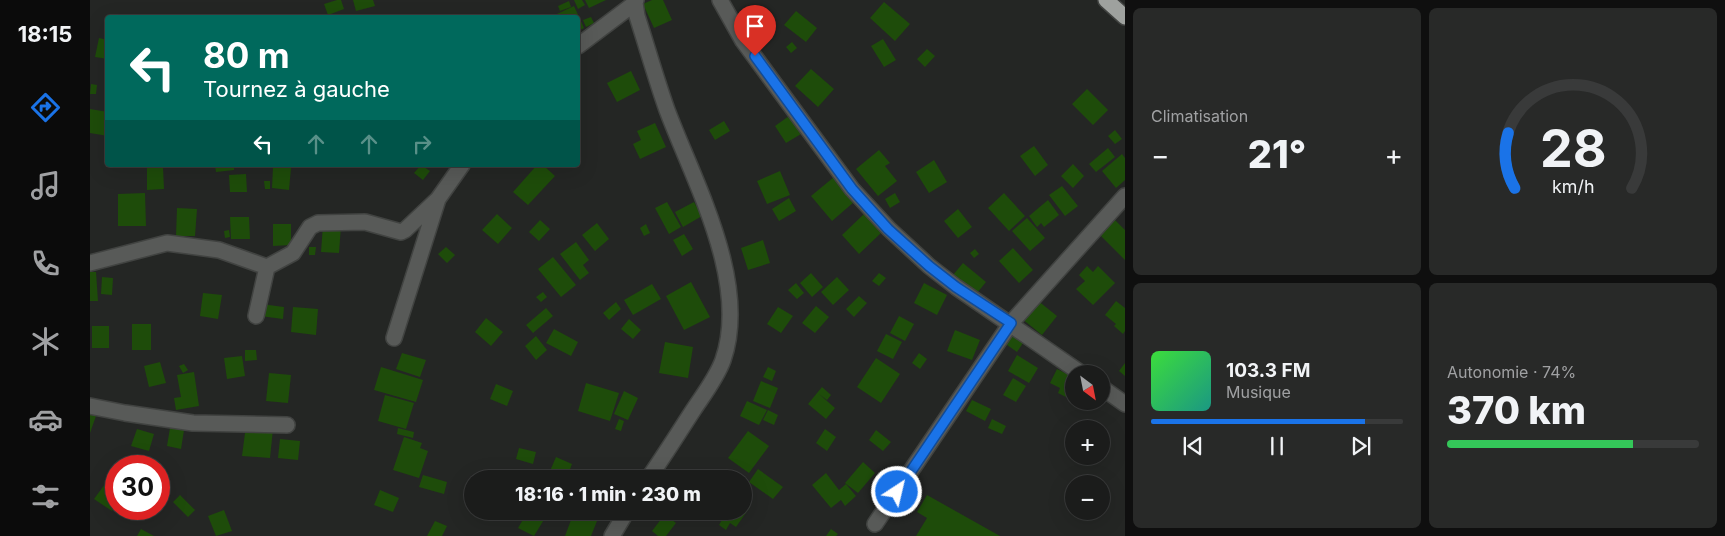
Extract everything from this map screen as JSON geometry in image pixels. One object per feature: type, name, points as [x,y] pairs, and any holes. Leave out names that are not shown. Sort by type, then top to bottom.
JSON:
[{"type":"highway","points":[[1106,0],[1125,17]]},
{"type":"street","points":[[720,0],[743,41],[852,189],[888,229],[929,266],[956,287],[1069,365]]},
{"type":"street","points":[[580,44],[636,2]]},
{"type":"street","points":[[636,2],[637,16],[667,110],[702,195],[723,257],[727,276],[730,325],[728,343],[722,362],[707,390],[654,470]]},
{"type":"street","points":[[256,316],[267,267],[292,253],[310,227],[318,223],[365,222],[401,232],[438,199],[461,167]]},
{"type":"street","points":[[875,524],[1011,323],[1125,196]]},
{"type":"street","points":[[394,338],[438,199]]},
{"type":"street","points":[[90,263],[167,243],[219,250],[267,267]]},
{"type":"street","points":[[1110,393],[1125,404]]},
{"type":"street","points":[[90,406],[193,423],[286,426]]},
{"type":"street","points":[[612,536],[622,520]]},
{"type":"building","points":[[341,0],[344,9],[328,15],[324,4]]},
{"type":"building","points":[[353,0],[373,0],[375,6],[356,11]]},
{"type":"building","points":[[574,0],[582,0],[585,5],[578,9]]},
{"type":"building","points":[[585,0],[606,0],[589,8]]},
{"type":"building","points":[[652,0],[663,0],[672,20],[654,28],[643,4]]},
{"type":"building","points":[[569,1],[571,7],[560,11],[558,6]]},
{"type":"building","points":[[884,2],[910,24],[895,41],[870,18]]},
{"type":"building","points":[[574,6],[578,15],[558,15]]},
{"type":"building","points":[[796,11],[817,28],[806,42],[784,25]]},
{"type":"building","points":[[591,17],[594,23],[586,27],[583,20]]},
{"type":"building","points":[[580,19],[584,28],[580,30]]},
{"type":"building","points":[[99,38],[105,39],[105,59],[95,57]]},
{"type":"building","points":[[883,39],[896,60],[884,67],[871,46]]},
{"type":"building","points":[[792,42],[797,48],[791,53],[786,47]]},
{"type":"building","points":[[927,49],[935,56],[925,67],[917,59]]},
{"type":"building","points":[[811,69],[834,89],[818,107],[795,86]]},
{"type":"building","points":[[631,71],[640,90],[617,102],[607,83]]},
{"type":"building","points":[[91,84],[97,85],[96,94],[90,94]]},
{"type":"building","points":[[1087,89],[1108,110],[1093,125],[1072,104]]},
{"type":"building","points":[[90,109],[105,112],[105,136],[90,133]]},
{"type":"building","points":[[789,116],[801,134],[786,143],[775,126]]},
{"type":"building","points":[[724,121],[730,131],[715,140],[709,130]]},
{"type":"building","points":[[655,123],[666,147],[640,159],[633,144],[641,140],[637,131]]},
{"type":"building","points":[[1115,130],[1122,139],[1115,144],[1108,136]]},
{"type":"building","points":[[1034,146],[1048,165],[1035,176],[1020,156]]},
{"type":"building","points":[[1108,148],[1115,157],[1096,172],[1089,164]]},
{"type":"building","points":[[879,150],[890,163],[885,166],[897,181],[878,196],[856,169]]},
{"type":"building","points":[[1122,154],[1125,158],[1125,180],[1116,188],[1102,171]]},
{"type":"building","points":[[934,160],[947,182],[929,193],[916,172]]},
{"type":"building","points":[[1073,164],[1084,176],[1073,188],[1061,176]]},
{"type":"building","points":[[163,167],[164,189],[147,190],[147,168]]},
{"type":"building","points":[[215,167],[234,167],[234,170],[216,172]]},
{"type":"building","points":[[273,167],[291,168],[289,190],[272,188]]},
{"type":"building","points":[[419,167],[424,167],[430,171],[423,180],[414,173]]},
{"type":"building","points":[[535,167],[545,167],[555,176],[528,205],[513,192]]},
{"type":"building","points":[[780,171],[790,195],[767,204],[757,181]]},
{"type":"building","points":[[246,174],[247,192],[230,192],[229,175]]},
{"type":"building","points":[[834,177],[854,202],[832,221],[811,196]]},
{"type":"building","points":[[264,181],[270,181],[270,189],[265,189]]},
{"type":"building","points":[[1062,186],[1078,206],[1065,216],[1049,195]]},
{"type":"building","points":[[145,193],[146,226],[118,226],[118,194]]},
{"type":"building","points":[[895,193],[900,202],[890,208],[885,199]]},
{"type":"building","points":[[1004,193],[1025,216],[1009,231],[988,208]]},
{"type":"building","points":[[789,198],[796,211],[779,221],[772,209]]},
{"type":"building","points":[[1048,200],[1059,215],[1044,227],[1041,223],[1037,227],[1029,216]]},
{"type":"building","points":[[667,202],[681,227],[669,234],[655,208]]},
{"type":"building","points":[[694,202],[702,216],[683,227],[675,212]]},
{"type":"building","points":[[177,208],[197,209],[195,236],[176,236]]},
{"type":"building","points":[[958,209],[972,227],[958,238],[944,221]]},
{"type":"building","points":[[497,214],[512,228],[498,244],[482,230]]},
{"type":"building","points":[[864,214],[881,233],[859,254],[842,235]]},
{"type":"building","points":[[230,217],[249,217],[250,239],[231,239]]},
{"type":"building","points":[[1027,218],[1045,238],[1030,251],[1012,231]]},
{"type":"building","points":[[1114,219],[1125,230],[1125,260],[1099,234]]},
{"type":"building","points":[[540,220],[550,229],[539,241],[529,232]]},
{"type":"building","points":[[597,223],[609,239],[595,251],[582,235]]},
{"type":"building","points":[[273,224],[291,224],[291,245],[273,246]]},
{"type":"building","points":[[646,224],[650,233],[644,236],[640,228]]},
{"type":"building","points":[[323,225],[341,226],[339,253],[321,252]]},
{"type":"building","points":[[229,230],[230,237],[225,238],[224,231]]},
{"type":"building","points":[[684,234],[693,249],[682,256],[673,240]]},
{"type":"building","points":[[763,240],[770,263],[748,270],[741,248]]},
{"type":"building","points":[[576,242],[589,260],[583,265],[589,273],[580,280],[560,254]]},
{"type":"building","points":[[309,247],[316,247],[315,255],[309,255]]},
{"type":"building","points":[[446,247],[455,255],[447,263],[438,254]]},
{"type":"building","points":[[1013,248],[1033,270],[1019,283],[999,261]]},
{"type":"building","points":[[975,249],[979,254],[974,258],[970,253]]},
{"type":"building","points":[[553,257],[576,285],[561,297],[538,269]]},
{"type":"building","points":[[963,263],[986,282],[977,293],[953,275]]},
{"type":"building","points":[[1087,266],[1093,272],[1098,266],[1115,283],[1093,305],[1076,289],[1085,281],[1079,275]]},
{"type":"building","points":[[90,272],[96,272],[98,301],[90,301]]},
{"type":"building","points":[[811,273],[823,287],[812,297],[800,283]]},
{"type":"building","points":[[879,273],[886,278],[879,286],[872,281]]},
{"type":"building","points":[[102,277],[113,278],[112,295],[101,294]]},
{"type":"building","points":[[837,277],[849,290],[833,305],[821,292]]},
{"type":"building","points":[[691,282],[710,317],[684,330],[666,296]]},
{"type":"building","points":[[796,283],[804,293],[797,299],[788,290]]},
{"type":"building","points":[[924,283],[947,295],[937,315],[914,303]]},
{"type":"building","points":[[652,284],[661,299],[633,315],[624,300]]},
{"type":"building","points":[[543,292],[547,297],[541,302],[536,297]]},
{"type":"building","points":[[203,293],[222,295],[218,319],[200,316]]},
{"type":"building","points":[[859,296],[867,303],[854,317],[846,309]]},
{"type":"building","points":[[1037,300],[1057,316],[1042,335],[1021,318]]},
{"type":"building","points":[[1116,301],[1125,308],[1125,331],[1123,334],[1114,326],[1116,324],[1105,315]]},
{"type":"building","points":[[616,302],[621,309],[609,320],[603,313]]},
{"type":"building","points":[[261,304],[284,307],[283,319],[260,316]]},
{"type":"building","points":[[816,306],[829,317],[815,333],[802,323]]},
{"type":"building","points":[[293,307],[318,309],[316,335],[291,332]]},
{"type":"building","points":[[778,307],[793,316],[781,333],[767,324]]},
{"type":"building","points":[[546,308],[553,316],[533,333],[526,325]]},
{"type":"building","points":[[899,316],[914,324],[905,341],[890,333]]},
{"type":"building","points":[[486,318],[503,332],[491,346],[475,332]]},
{"type":"building","points":[[629,319],[641,330],[633,339],[621,329]]},
{"type":"building","points":[[132,324],[151,324],[151,350],[132,350]]},
{"type":"building","points":[[92,326],[109,326],[109,348],[92,348]]},
{"type":"building","points":[[554,329],[578,342],[571,356],[546,343]]},
{"type":"building","points":[[955,330],[980,340],[972,360],[947,351]]},
{"type":"building","points":[[1010,333],[1023,343],[1017,352],[1003,342]]},
{"type":"building","points":[[886,334],[902,342],[893,359],[877,351]]},
{"type":"building","points":[[536,336],[547,350],[536,360],[525,346]]},
{"type":"building","points":[[665,342],[693,347],[688,378],[659,373]]},
{"type":"building","points":[[245,350],[256,350],[257,360],[245,361]]},
{"type":"building","points":[[402,353],[426,360],[420,377],[396,369]]},
{"type":"building","points":[[919,353],[927,359],[920,369],[912,363]]},
{"type":"building","points":[[1017,355],[1038,368],[1029,383],[1008,371]]},
{"type":"building","points":[[242,356],[245,376],[227,379],[224,358]]},
{"type":"building","points":[[876,358],[900,374],[881,403],[857,387]]},
{"type":"building","points":[[160,362],[166,383],[149,387],[144,366]]},
{"type":"building","points":[[1125,363],[1125,376],[1119,371]]},
{"type":"building","points":[[184,364],[188,370],[183,373],[179,366]]},
{"type":"building","points":[[381,367],[423,380],[416,402],[374,390]]},
{"type":"building","points":[[768,367],[776,371],[772,381],[763,377]]},
{"type":"building","points":[[1057,369],[1065,373],[1065,396],[1058,393],[1060,388],[1050,383]]},
{"type":"building","points":[[194,372],[199,406],[176,410],[174,398],[181,397],[177,375]]},
{"type":"building","points":[[269,373],[291,375],[288,403],[266,401]]},
{"type":"building","points":[[1013,378],[1026,386],[1016,402],[1003,395]]},
{"type":"building","points":[[761,381],[778,388],[770,408],[753,401]]},
{"type":"building","points":[[586,383],[619,393],[610,421],[578,411]]},
{"type":"building","points":[[496,384],[513,391],[507,406],[490,399]]},
{"type":"building","points":[[822,387],[831,395],[827,400],[819,394],[835,408],[826,419],[808,404]]},
{"type":"building","points":[[624,391],[638,398],[628,420],[614,414]]},
{"type":"building","points":[[385,395],[414,403],[406,429],[378,421]]},
{"type":"building","points":[[972,400],[991,409],[985,421],[966,411]]},
{"type":"building","points":[[747,401],[767,410],[759,425],[740,416]]},
{"type":"building","points":[[768,410],[778,415],[774,425],[763,420]]},
{"type":"building","points":[[90,414],[96,416],[90,433]]},
{"type":"building","points":[[619,419],[624,421],[621,431],[615,429]]},
{"type":"building","points":[[992,419],[1006,426],[1002,434],[988,428]]},
{"type":"building","points":[[170,428],[184,430],[181,449],[167,446]]},
{"type":"building","points":[[257,428],[273,429],[270,458],[242,456],[245,433],[257,433]]},
{"type":"building","points":[[398,428],[414,432],[413,438],[397,434]]},
{"type":"building","points":[[137,429],[154,434],[149,451],[131,446]]},
{"type":"building","points":[[825,429],[836,437],[827,451],[816,443]]},
{"type":"building","points":[[876,430],[891,442],[883,451],[869,440]]},
{"type":"building","points":[[748,431],[769,446],[751,470],[745,470],[728,458]]},
{"type":"building","points":[[404,437],[422,443],[420,448],[428,451],[419,478],[393,470]]},
{"type":"building","points":[[280,439],[300,441],[298,460],[278,458]]},
{"type":"building","points":[[519,448],[536,452],[533,464],[516,459]]},
{"type":"building","points":[[556,457],[572,464],[570,470],[550,470]]},
{"type":"building","points":[[863,462],[875,473],[858,493],[845,483]]},
{"type":"building","points":[[758,469],[783,487],[773,499],[752,484],[752,478]]},
{"type":"building","points":[[826,473],[839,490],[846,484],[856,496],[845,506],[841,500],[831,508],[812,485]]},
{"type":"building","points":[[423,475],[447,482],[444,494],[419,487]]},
{"type":"building","points":[[105,484],[105,506],[94,499]]},
{"type":"building","points":[[380,490],[399,498],[393,512],[374,505]]},
{"type":"building","points":[[180,495],[195,510],[188,517],[173,502]]},
{"type":"building","points":[[927,495],[1000,536],[916,536],[927,518],[917,512]]},
{"type":"building","points":[[224,510],[232,531],[216,536],[208,516]]},
{"type":"building","points":[[523,520],[544,520],[534,536],[518,528]]},
{"type":"building","points":[[571,520],[597,521],[591,536],[565,536]]},
{"type":"building","points":[[660,520],[672,520],[676,523],[666,536],[658,536],[652,531]]},
{"type":"building","points":[[722,520],[741,520],[736,527],[730,523],[726,530],[719,525]]},
{"type":"building","points":[[435,521],[447,526],[442,536],[427,536]]},
{"type":"building","points":[[141,529],[154,536],[137,536]]},
{"type":"building","points":[[831,529],[838,534],[836,536],[826,536]]},
{"type":"route","points":[[755,56],[852,189],[888,229],[929,266],[956,287],[1011,323],[897,492]]}]
